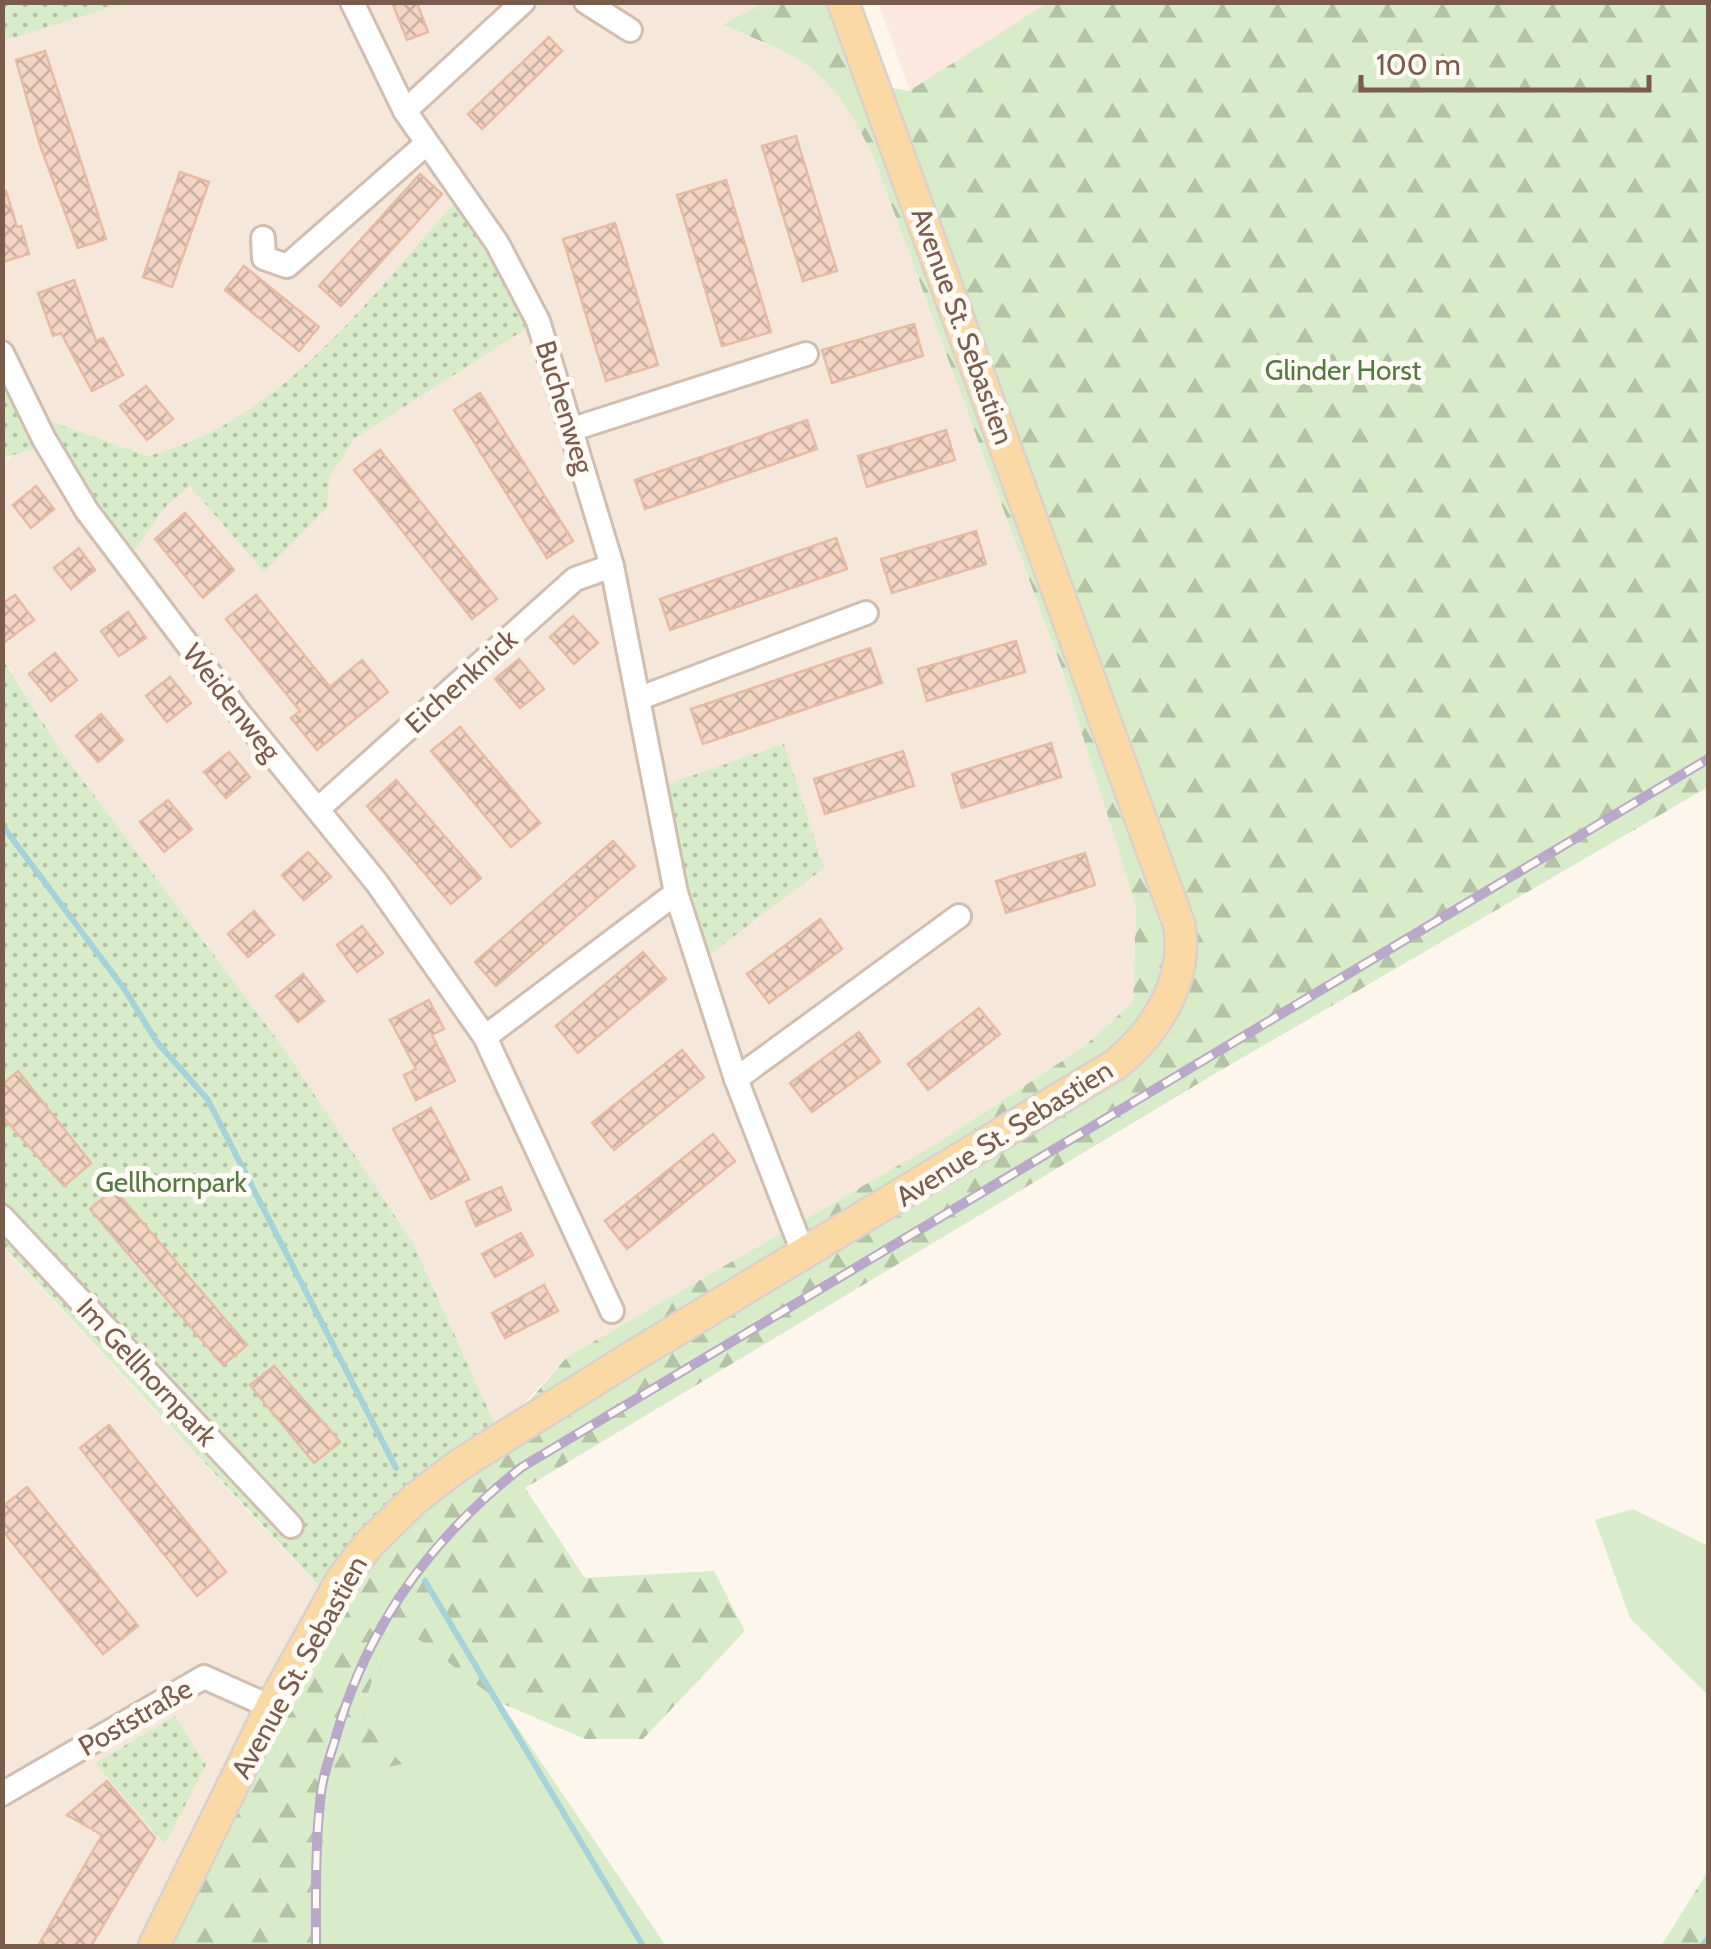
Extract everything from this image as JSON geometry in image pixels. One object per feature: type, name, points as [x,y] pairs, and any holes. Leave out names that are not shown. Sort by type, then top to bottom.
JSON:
[{"type":"main road","name":"Avenue St. Sebastien","points":[[154,1946],[271,1708],[342,1579],[370,1543],[416,1498],[459,1465],[603,1375],[1115,1066],[1134,1050],[1159,1016],[1184,949],[1159,868],[843,2]]},
{"type":"street","name":"Buchenweg","points":[[352,2],[406,111],[497,243],[531,306],[574,429],[612,566],[676,893],[736,1078],[804,1255]]},
{"type":"street","points":[[406,111],[524,2]]},
{"type":"street","points":[[586,2],[630,30]]},
{"type":"street","points":[[263,238],[264,258],[287,266],[426,144]]},
{"type":"street","name":"Weidenweg","points":[[2,353],[87,511],[228,699],[318,809],[485,1037],[612,1311]]},
{"type":"street","points":[[574,429],[806,354]]},
{"type":"street","name":"Eichenknick","points":[[318,809],[575,579],[612,566]]},
{"type":"street","points":[[640,698],[866,613]]},
{"type":"street","points":[[485,1037],[676,893]]},
{"type":"street","points":[[736,1078],[959,916]]},
{"type":"street","name":"Im Gellhornpark","points":[[2,1217],[292,1526]]},
{"type":"street","name":"Poststraße","points":[[2,1794],[204,1677],[271,1708]]},
{"type":"shaded area","points":[[878,2],[1047,3],[910,91]]},
{"type":"shaded area","points":[[3,3],[764,3],[723,26],[803,59],[844,98],[873,155],[1061,666],[1136,907],[1133,1002],[1082,1048],[937,1143],[567,1357],[498,1431],[413,1243],[282,1046],[61,751],[3,658],[3,458],[10,459],[3,366]]},
{"type":"shaded area","points":[[2,1246],[330,1599],[416,1498],[425,1515],[387,1550],[167,1946],[3,1946]]},
{"type":"green space","points":[[3,2],[120,2],[121,4],[3,41]]},
{"type":"green space","name":"Glinder Horst","points":[[764,3],[843,3],[876,85],[909,91],[1047,3],[1708,3],[1708,787],[1211,1076],[525,1488],[585,1578],[714,1571],[745,1631],[643,1739],[585,1739],[501,1703],[392,1619],[360,1718],[402,1764],[329,1781],[317,1934],[320,1946],[167,1946],[349,1599],[387,1550],[467,1473],[567,1357],[937,1143],[1082,1048],[1133,1002],[1136,907],[1061,666],[873,155],[843,102],[814,70],[777,48],[722,25]]},
{"type":"green space","points":[[463,193],[538,321],[354,439],[329,478],[327,508],[264,572],[190,486],[167,505],[122,568],[44,446],[3,458],[2,366],[27,413],[148,456],[197,439],[242,414],[284,384],[323,348]]},
{"type":"green space","name":"Gellhornpark","points":[[2,658],[61,751],[282,1046],[413,1243],[498,1431],[331,1599],[3,1246]]},
{"type":"green space","points":[[784,744],[824,868],[699,963],[655,788]]},
{"type":"green space","points":[[1633,1509],[1708,1546],[1708,1695],[1630,1618],[1595,1520]]},
{"type":"green space","points":[[392,1619],[501,1703],[666,1946],[320,1946],[317,1934],[329,1780],[360,1718]]},
{"type":"green space","points":[[175,1716],[206,1765],[165,1844],[95,1763]]},
{"type":"green space","points":[[1708,1871],[1708,1946],[1661,1946]]},
{"type":"building","points":[[392,2],[417,3],[428,32],[407,40]]},
{"type":"building","points":[[549,37],[562,51],[482,129],[468,114]]},
{"type":"building","points":[[45,51],[106,239],[78,248],[40,145],[16,60]]},
{"type":"building","points":[[796,136],[837,271],[803,281],[762,146]]},
{"type":"building","points":[[180,172],[209,182],[172,287],[143,277]]},
{"type":"building","points":[[420,174],[442,194],[341,306],[319,286]]},
{"type":"building","points":[[726,180],[771,332],[722,346],[677,195]]},
{"type":"building","points":[[2,191],[6,191],[17,227],[21,226],[29,254],[2,262]]},
{"type":"building","points":[[615,223],[658,365],[606,381],[563,239]]},
{"type":"building","points":[[244,266],[319,327],[299,351],[225,290]]},
{"type":"building","points":[[74,280],[96,341],[103,338],[123,375],[92,391],[61,333],[53,336],[38,293]]},
{"type":"building","points":[[914,324],[923,356],[832,383],[822,350]]},
{"type":"building","points":[[146,386],[173,419],[147,440],[120,406]]},
{"type":"building","points":[[480,393],[573,541],[547,558],[454,410]]},
{"type":"building","points":[[807,420],[817,449],[645,509],[635,480]]},
{"type":"building","points":[[946,430],[955,460],[867,487],[858,456]]},
{"type":"building","points":[[380,450],[497,599],[472,619],[354,470]]},
{"type":"building","points":[[36,486],[54,509],[31,528],[13,505]]},
{"type":"building","points":[[185,513],[234,570],[203,598],[155,539]]},
{"type":"building","points":[[976,531],[986,564],[892,593],[881,559]]},
{"type":"building","points":[[836,538],[847,569],[670,630],[660,599]]},
{"type":"building","points":[[79,548],[95,570],[71,589],[54,568]]},
{"type":"building","points":[[15,595],[34,620],[2,644],[2,604]]},
{"type":"building","points":[[256,595],[330,687],[362,660],[388,692],[317,750],[291,718],[300,711],[226,619]]},
{"type":"building","points":[[128,612],[146,638],[119,656],[101,631]]},
{"type":"building","points":[[573,616],[598,643],[574,664],[550,637]]},
{"type":"building","points":[[1016,641],[1025,672],[927,701],[918,669]]},
{"type":"building","points":[[870,648],[882,683],[703,744],[691,709]]},
{"type":"building","points":[[55,653],[77,680],[51,701],[29,674]]},
{"type":"building","points":[[519,659],[544,689],[520,708],[495,679]]},
{"type":"building","points":[[170,677],[191,703],[167,722],[146,696]]},
{"type":"building","points":[[101,714],[123,740],[98,762],[76,736]]},
{"type":"building","points":[[460,727],[540,823],[511,847],[431,751]]},
{"type":"building","points":[[1051,743],[1061,777],[962,808],[952,774]]},
{"type":"building","points":[[903,751],[914,786],[825,814],[814,779]]},
{"type":"building","points":[[229,752],[250,777],[226,798],[204,772]]},
{"type":"building","points":[[396,780],[481,878],[451,904],[367,806]]},
{"type":"building","points":[[168,800],[192,829],[164,852],[140,822]]},
{"type":"building","points":[[613,841],[635,866],[496,986],[475,962]]},
{"type":"building","points":[[308,852],[331,877],[304,900],[282,875]]},
{"type":"building","points":[[1085,853],[1095,885],[1006,913],[996,881]]},
{"type":"building","points":[[254,911],[274,935],[248,957],[228,934]]},
{"type":"building","points":[[820,919],[842,949],[769,1003],[747,974]]},
{"type":"building","points":[[362,926],[383,953],[357,972],[337,945]]},
{"type":"building","points":[[643,952],[666,979],[578,1053],[556,1026]]},
{"type":"building","points":[[303,974],[324,1001],[298,1022],[276,996]]},
{"type":"building","points":[[429,1000],[444,1029],[432,1035],[455,1081],[416,1100],[404,1075],[416,1069],[390,1020]]},
{"type":"building","points":[[979,1008],[1000,1034],[928,1090],[908,1064]]},
{"type":"building","points":[[859,1032],[880,1062],[812,1112],[790,1083]]},
{"type":"building","points":[[682,1050],[704,1077],[614,1150],[592,1123]]},
{"type":"building","points":[[18,1071],[91,1163],[64,1186],[2,1116],[2,1085]]},
{"type":"building","points":[[431,1108],[469,1179],[431,1199],[393,1129]]},
{"type":"building","points":[[713,1134],[735,1161],[627,1249],[605,1221]]},
{"type":"building","points":[[501,1187],[511,1210],[476,1226],[466,1202]]},
{"type":"building","points":[[114,1189],[247,1345],[223,1365],[90,1209]]},
{"type":"building","points":[[521,1233],[533,1255],[495,1277],[482,1254]]},
{"type":"building","points":[[544,1285],[558,1311],[505,1338],[492,1313]]},
{"type":"building","points":[[274,1366],[340,1442],[314,1463],[250,1385]]},
{"type":"building","points":[[109,1425],[226,1572],[197,1596],[80,1448]]},
{"type":"building","points":[[27,1487],[138,1626],[103,1654],[2,1530],[2,1507]]},
{"type":"building","points":[[107,1781],[155,1838],[91,1946],[38,1946],[102,1835],[67,1815]]},
{"type":"waterway","points":[[2,825],[125,990],[157,1042],[208,1100],[396,1468]]},
{"type":"waterway","points":[[425,1581],[643,1946]]},
{"type":"waterway","points":[[1702,1946],[1708,1938]]},
{"type":"railway","points":[[316,1946],[321,1793],[350,1693],[386,1619],[408,1585],[432,1553],[490,1494],[522,1467],[1708,759]]}]
